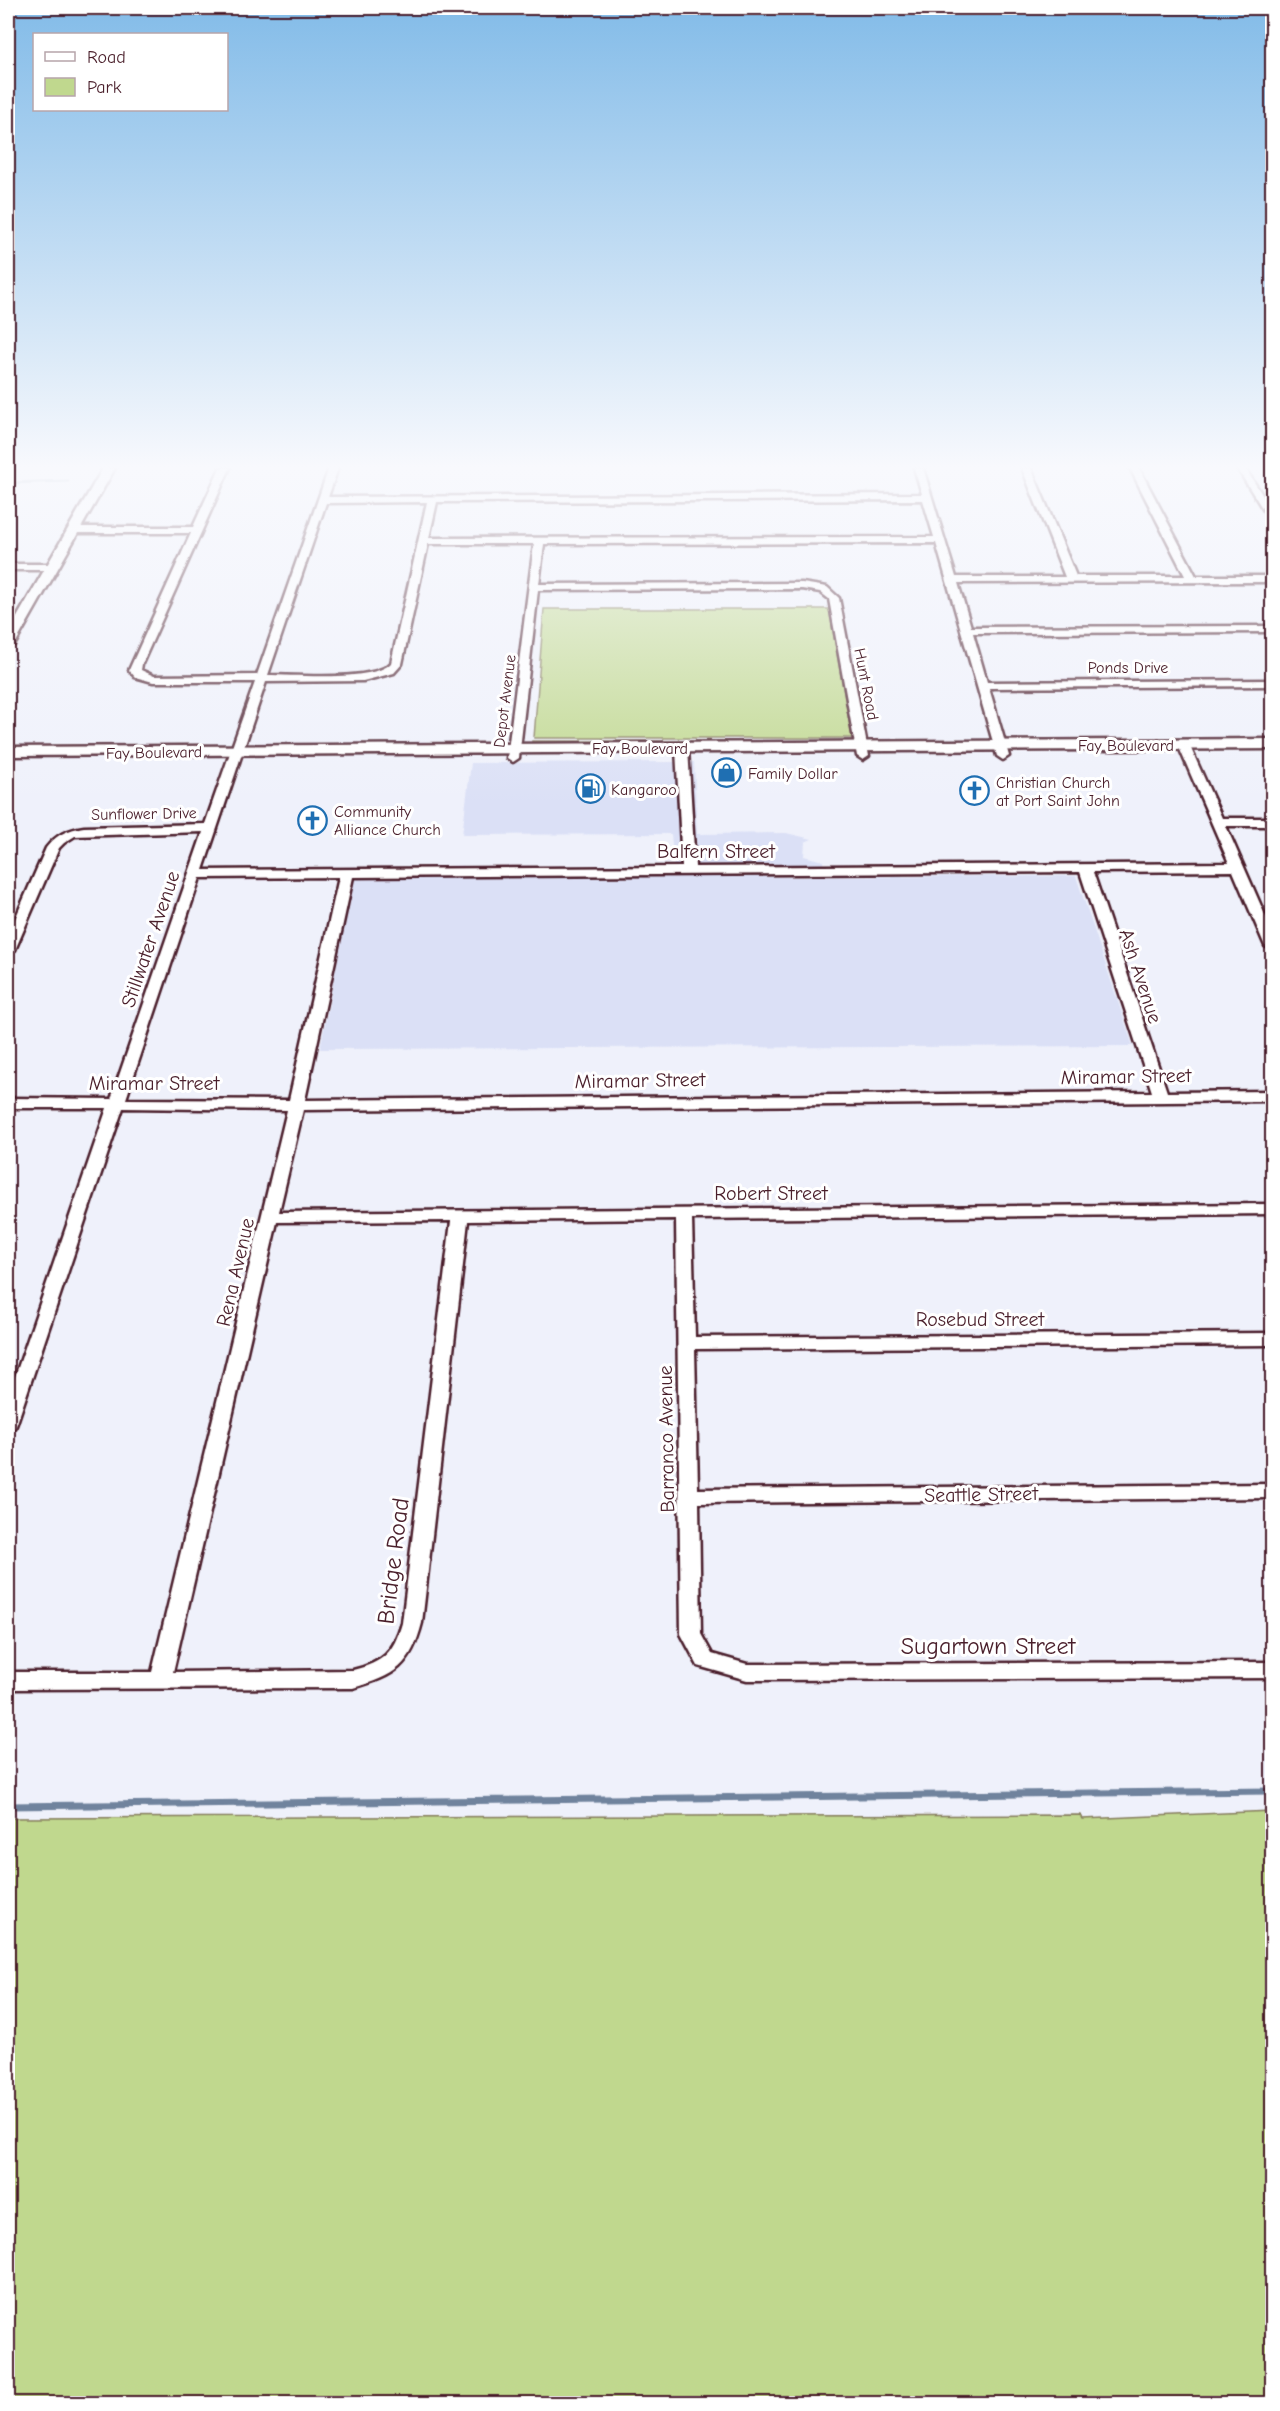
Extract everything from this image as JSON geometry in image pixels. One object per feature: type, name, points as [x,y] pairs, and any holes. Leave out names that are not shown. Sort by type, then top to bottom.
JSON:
[{"type":"main road","points":[[8,644],[44,581]]},
{"type":"main road","name":"Fay Boulevard","points":[[1186,750],[1272,744]]},
{"type":"main road","name":"Fay Boulevard","points":[[8,760],[235,755],[863,751],[1186,750],[1272,754]]},
{"type":"main road","name":"Fay Boulevard","points":[[8,752],[235,755]]},
{"type":"street","points":[[174,581],[135,670],[139,675],[153,679],[378,676],[390,671],[396,664],[415,581]]},
{"type":"street","name":"Stillwater Avenue","points":[[8,1423],[295,581]]},
{"type":"street","name":"Depot Avenue","points":[[514,753],[536,581]]},
{"type":"street","points":[[952,581],[1002,751]]},
{"type":"street","name":"Hunt Road","points":[[535,587],[802,586],[823,589],[834,598],[863,751]]},
{"type":"street","points":[[966,630],[1272,629]]},
{"type":"street","name":"Ponds Drive","points":[[983,685],[1272,683]]},
{"type":"street","points":[[1186,750],[1272,946]]},
{"type":"street","points":[[682,752],[689,871]]},
{"type":"street","points":[[1219,822],[1272,822]]},
{"type":"street","name":"Sunflower Drive","points":[[8,950],[53,848],[71,833],[96,830],[209,828]]},
{"type":"street","name":"Balfern Street","points":[[194,874],[1238,867]]},
{"type":"street","name":"Ash Avenue","points":[[1085,868],[1161,1097]]},
{"type":"street","name":"Rena Avenue","points":[[160,1681],[296,1105],[347,873]]},
{"type":"street","name":"Miramar Street","points":[[8,1103],[296,1105],[1272,1096]]},
{"type":"street","name":"Robert Street","points":[[270,1217],[1272,1209]]},
{"type":"street","name":"Barranco Avenue","points":[[684,1214],[691,1634],[705,1660]]},
{"type":"street","name":"Bridge Road","points":[[8,1681],[353,1679],[378,1673],[395,1663],[407,1645],[413,1612],[460,1217]]},
{"type":"street","name":"Rosebud Street","points":[[687,1343],[1272,1339]]},
{"type":"street","name":"Seattle Street","points":[[689,1496],[1272,1491]]},
{"type":"street","name":"Sugartown Street","points":[[705,1660],[747,1672],[1272,1670]]},
{"type":"shaded area","points":[[678,762],[683,867],[674,867],[671,834],[462,835],[471,763]]},
{"type":"shaded area","points":[[688,762],[694,762],[697,834],[786,833],[812,839],[805,842],[804,856],[823,861],[824,867],[694,867]]},
{"type":"shaded area","points":[[1076,876],[1133,1046],[320,1049],[354,878]]},
{"type":"green space","points":[[544,609],[829,609],[852,738],[534,738]]},
{"type":"green space","points":[[532,741],[849,741],[850,744],[532,745]]},
{"type":"green space","points":[[1272,1811],[1272,2403],[8,2403],[8,1818],[1080,1815],[1082,1819]]},
{"type":"waterway","points":[[8,1806],[1272,1791]]},
{"type":"place","name":"Family Dollar","points":[[727,773]]},
{"type":"place","name":"Kangaroo","points":[[590,789]]},
{"type":"place","name":"Christian Church at Port Saint John","points":[[975,791]]},
{"type":"place","name":"Community Alliance Church","points":[[313,820]]}]
